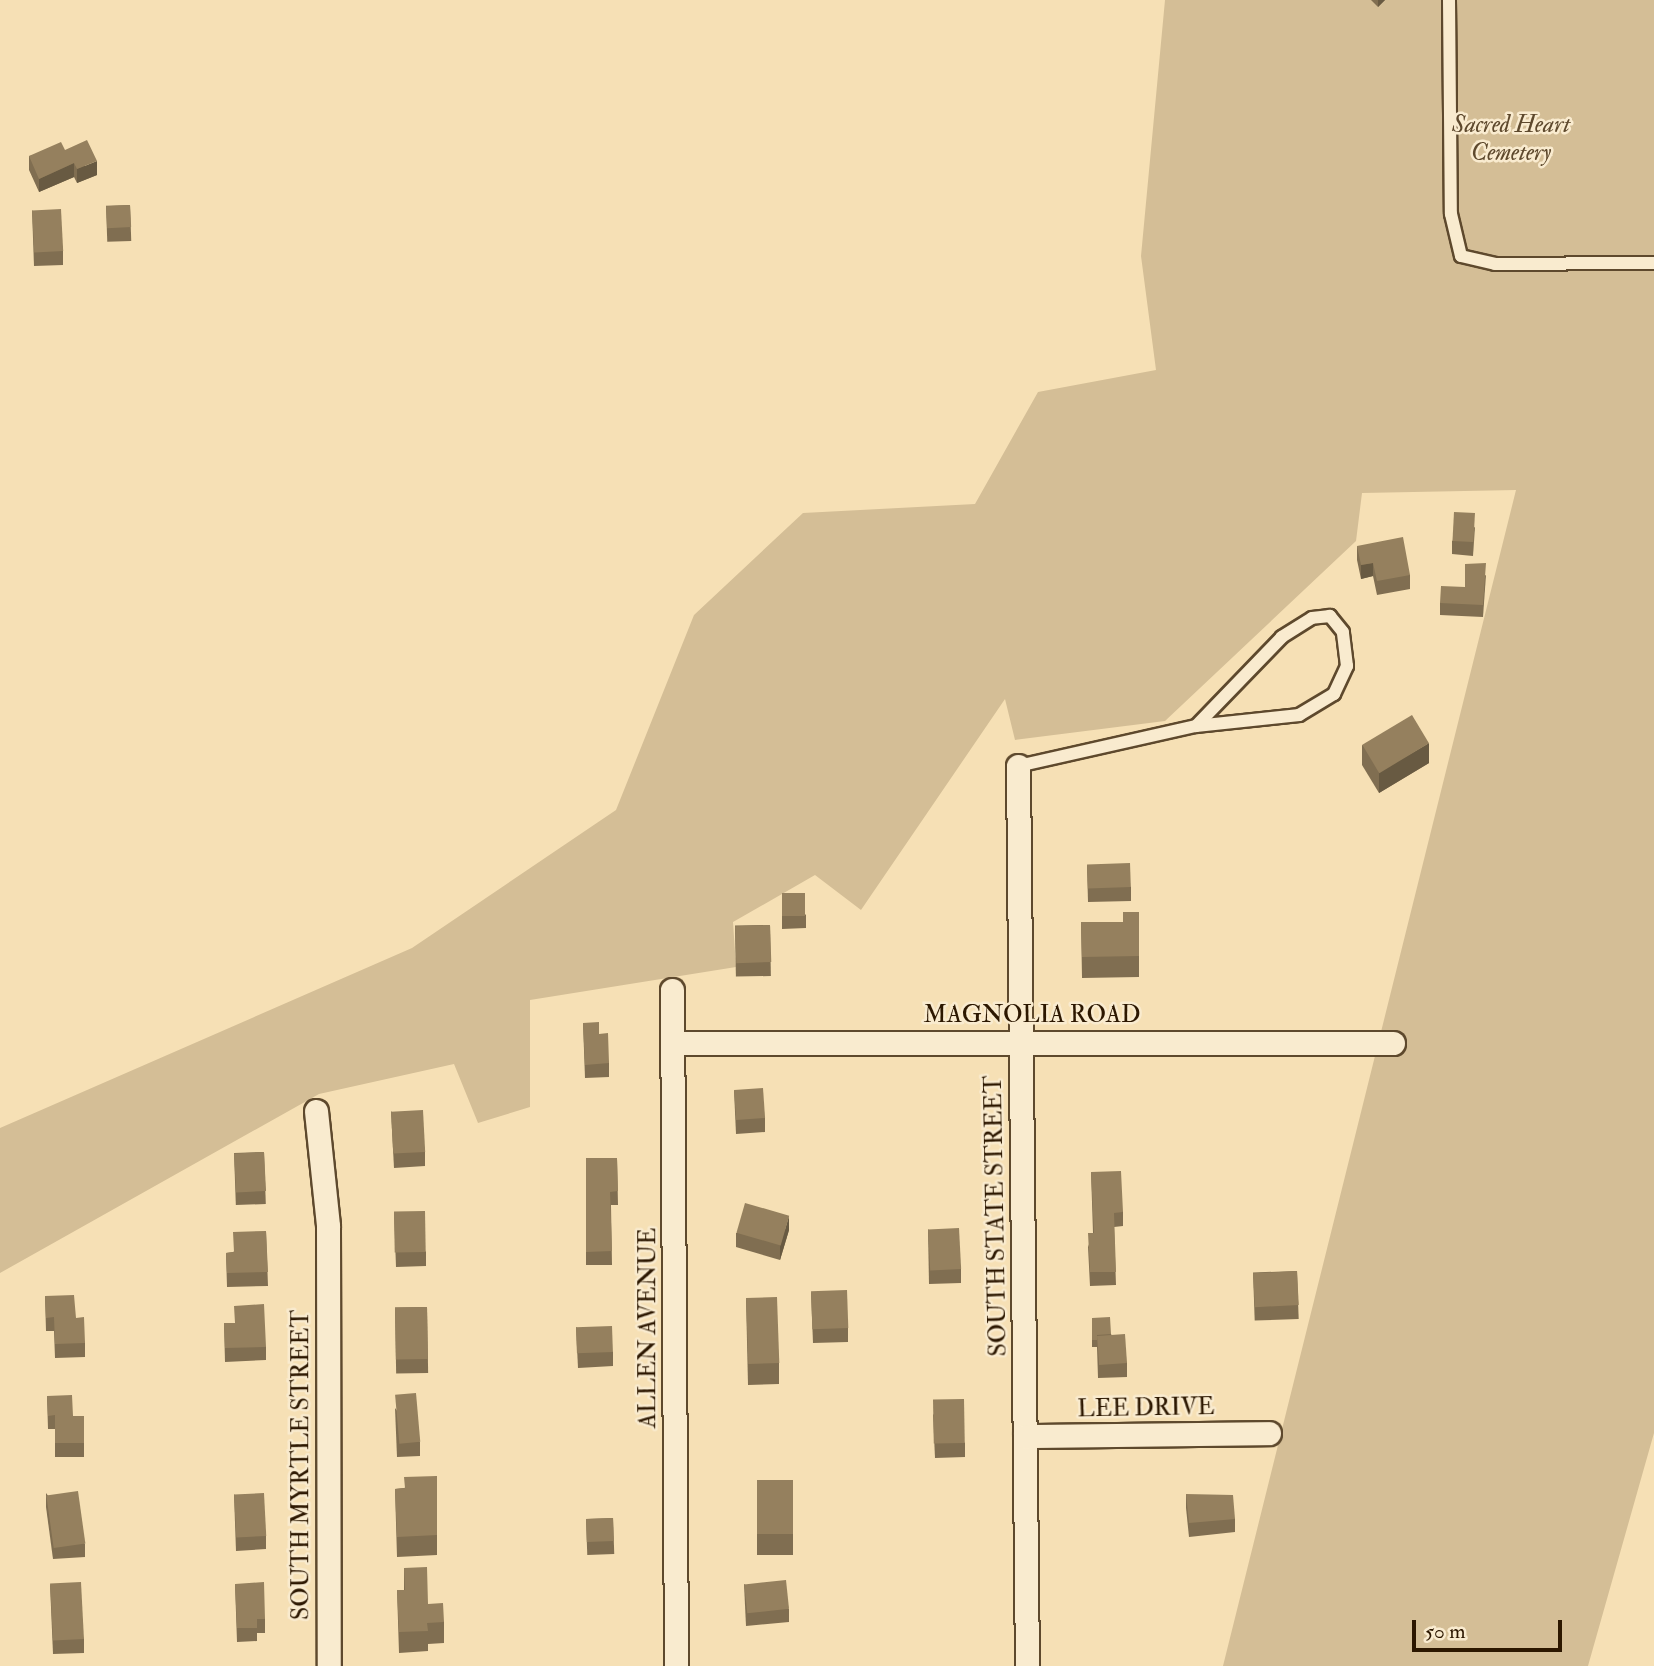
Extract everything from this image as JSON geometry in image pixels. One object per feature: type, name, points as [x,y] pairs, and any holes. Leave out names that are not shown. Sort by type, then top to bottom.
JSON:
[{"type":"street","name":"SOUTH STATE STREET","points":[[1018,766],[1027,1666]]},
{"type":"street","name":"ALLEN AVENUE","points":[[671,990],[676,1666]]},
{"type":"street","name":"MAGNOLIA ROAD","points":[[672,1043],[1393,1043]]},
{"type":"street","name":"SOUTH MYRTLE STREET","points":[[317,1111],[325,1170],[329,1666]]},
{"type":"street","name":"LEE DRIVE","points":[[1025,1436],[1269,1433]]},
{"type":"lane","points":[[1448,0],[1451,214],[1461,256],[1495,264],[1654,263]]},
{"type":"lane","points":[[1018,766],[1196,726],[1299,715],[1334,695],[1347,666],[1343,632],[1330,616],[1312,618],[1282,637],[1196,726]]},
{"type":"green space","name":"Sacred Heart Cemetery","points":[[1165,0],[1654,0],[1654,1433],[1588,1666],[1223,1666],[1516,490],[1362,493],[1356,541],[1165,721],[1015,740],[1005,699],[861,910],[815,875],[733,922],[736,967],[530,1000],[530,1107],[478,1123],[454,1064],[319,1094],[0,1273],[0,1128],[412,948],[616,810],[694,615],[803,513],[975,504],[1038,392],[1156,370],[1141,256]]},
{"type":"building","points":[[87,140],[97,161],[77,169],[74,163],[39,179],[29,156],[61,142],[65,150]]},
{"type":"building","points":[[130,205],[131,227],[107,228],[106,206]]},
{"type":"building","points":[[61,209],[63,251],[34,252],[32,211]]},
{"type":"building","points":[[1454,512],[1475,513],[1473,542],[1452,541]]},
{"type":"building","points":[[1403,537],[1410,575],[1377,581],[1373,563],[1361,565],[1357,546]]},
{"type":"building","points":[[1486,563],[1483,605],[1440,603],[1441,586],[1465,587],[1465,564]]},
{"type":"building","points":[[1412,715],[1429,743],[1379,773],[1362,745]]},
{"type":"building","points":[[1130,863],[1131,887],[1088,888],[1087,865]]},
{"type":"building","points":[[782,893],[805,893],[805,916],[782,916]]},
{"type":"building","points":[[1123,912],[1139,912],[1139,956],[1082,957],[1081,922],[1123,922]]},
{"type":"building","points":[[770,925],[771,962],[736,963],[735,926]]},
{"type":"building","points":[[599,1022],[599,1034],[608,1033],[609,1063],[585,1065],[583,1023]]},
{"type":"building","points":[[763,1088],[765,1118],[736,1120],[734,1090]]},
{"type":"building","points":[[423,1110],[425,1152],[393,1154],[391,1112]]},
{"type":"building","points":[[264,1152],[266,1191],[236,1193],[234,1154]]},
{"type":"building","points":[[586,1158],[617,1158],[618,1191],[610,1192],[612,1251],[586,1252]]},
{"type":"building","points":[[1121,1171],[1123,1212],[1114,1213],[1116,1272],[1090,1272],[1088,1233],[1094,1233],[1091,1172]]},
{"type":"building","points":[[745,1203],[789,1216],[781,1245],[736,1233]]},
{"type":"building","points":[[425,1211],[426,1252],[395,1253],[394,1212]]},
{"type":"building","points":[[959,1228],[961,1269],[930,1271],[928,1230]]},
{"type":"building","points":[[266,1231],[268,1272],[227,1273],[226,1253],[234,1252],[233,1232]]},
{"type":"building","points":[[1297,1271],[1299,1305],[1255,1307],[1253,1273]]},
{"type":"building","points":[[847,1290],[848,1328],[812,1329],[811,1291]]},
{"type":"building","points":[[74,1295],[76,1318],[84,1317],[85,1343],[55,1344],[54,1317],[46,1318],[45,1296]]},
{"type":"building","points":[[777,1297],[779,1363],[748,1364],[746,1298]]},
{"type":"building","points":[[264,1304],[266,1347],[225,1348],[224,1323],[235,1323],[234,1306]]},
{"type":"building","points":[[427,1307],[428,1359],[396,1360],[395,1308]]},
{"type":"building","points":[[1110,1317],[1111,1334],[1097,1335],[1097,1340],[1092,1340],[1092,1318]]},
{"type":"building","points":[[612,1326],[613,1352],[577,1353],[576,1327]]},
{"type":"building","points":[[1125,1334],[1127,1363],[1099,1365],[1097,1336]]},
{"type":"building","points":[[416,1393],[420,1442],[399,1444],[395,1395]]},
{"type":"building","points":[[72,1395],[73,1416],[84,1416],[84,1443],[55,1443],[55,1415],[48,1416],[47,1396]]},
{"type":"building","points":[[964,1399],[965,1443],[934,1444],[933,1400]]},
{"type":"building","points":[[437,1476],[437,1535],[397,1537],[395,1489],[405,1488],[404,1477]]},
{"type":"building","points":[[757,1480],[793,1480],[793,1534],[757,1534]]},
{"type":"building","points":[[78,1491],[85,1543],[54,1548],[46,1495]]},
{"type":"building","points":[[264,1493],[266,1536],[236,1538],[234,1495]]},
{"type":"building","points":[[1186,1494],[1233,1495],[1235,1519],[1189,1523]]},
{"type":"building","points":[[613,1518],[614,1541],[587,1542],[586,1519]]},
{"type":"building","points":[[427,1567],[428,1604],[443,1603],[444,1622],[427,1623],[428,1631],[399,1632],[397,1590],[405,1590],[404,1568]]},
{"type":"building","points":[[786,1580],[789,1609],[747,1613],[744,1584]]},
{"type":"building","points":[[81,1582],[84,1639],[53,1641],[50,1584]]},
{"type":"building","points":[[264,1582],[265,1619],[257,1619],[257,1628],[237,1628],[235,1584]]}]
